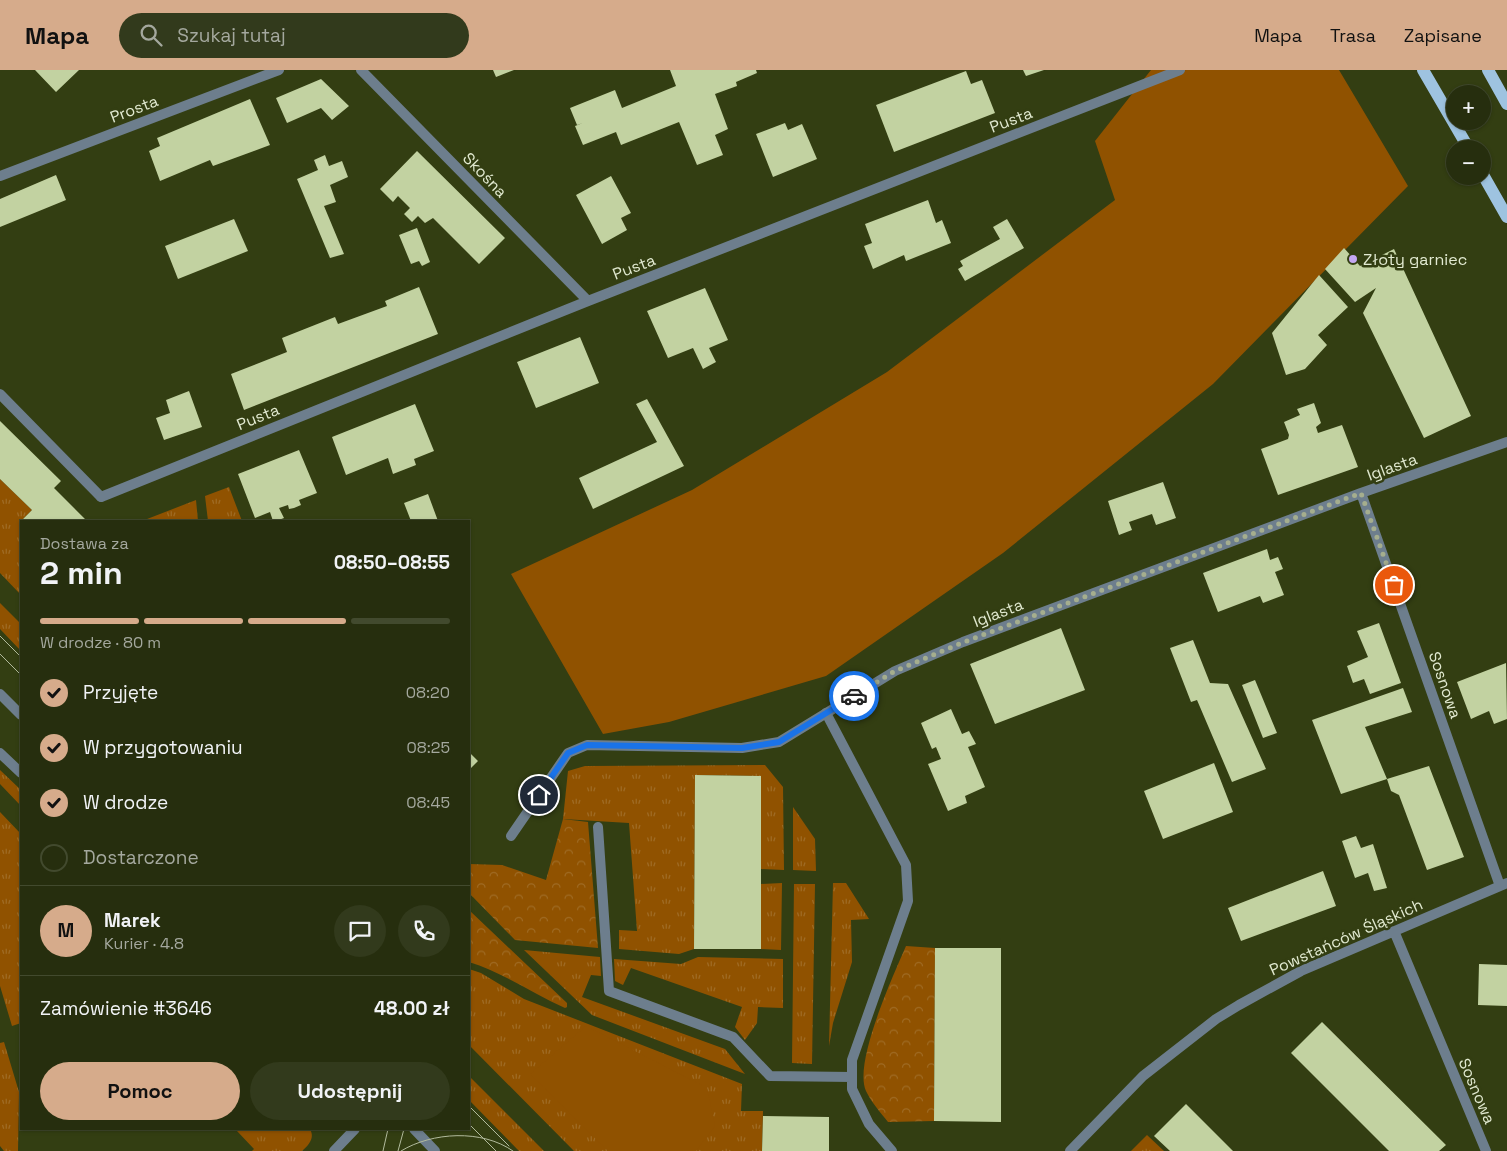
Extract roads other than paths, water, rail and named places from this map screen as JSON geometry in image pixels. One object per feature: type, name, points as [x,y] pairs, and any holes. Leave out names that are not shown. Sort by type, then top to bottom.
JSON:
[{"type":"main road","points":[[1423,70],[1464,140]]},
{"type":"main road","points":[[1488,70],[1507,104]]},
{"type":"main road","points":[[1489,185],[1507,216]]},
{"type":"street","name":"Prosta","points":[[0,176],[279,70]]},
{"type":"street","name":"Skośna","points":[[361,70],[588,301]]},
{"type":"street","name":"Pusta","points":[[0,394],[101,497],[588,301],[1180,70]]},
{"type":"street","name":"Iglasta","points":[[511,836],[568,753],[587,745],[742,748],[779,742],[895,671],[964,642],[1361,493],[1507,442]]},
{"type":"street","name":"Sosnowa","points":[[1361,493],[1503,885]]},
{"type":"street","points":[[0,694],[20,714]]},
{"type":"street","points":[[826,713],[906,865],[909,880],[908,901],[852,1060],[852,1089],[869,1124],[892,1151]]},
{"type":"street","points":[[0,752],[20,772]]},
{"type":"street","points":[[598,827],[609,991],[733,1037],[770,1076],[852,1077]]},
{"type":"street","name":"Powstańców Śląskich","points":[[1070,1151],[1143,1076],[1216,1019],[1301,971],[1503,885]]},
{"type":"street","name":"Sosnowa","points":[[1394,931],[1486,1151]]},
{"type":"street","points":[[334,1151],[354,1130]]},
{"type":"street","points":[[415,1130],[435,1151]]},
{"type":"tram line","points":[[0,636],[20,656]]},
{"type":"tram line","points":[[0,654],[20,674]]},
{"type":"tram line","points":[[470,1107],[509,1146]]},
{"type":"tram line","points":[[470,1125],[496,1151]]},
{"type":"tram line","points":[[383,1151],[388,1130]]},
{"type":"tram line","points":[[398,1151],[404,1130]]},
{"type":"tram line","points":[[401,1151],[427,1140],[457,1136],[487,1139],[513,1151]]},
{"type":"place","name":"Złoty garniec","points":[[1353,259]]}]
